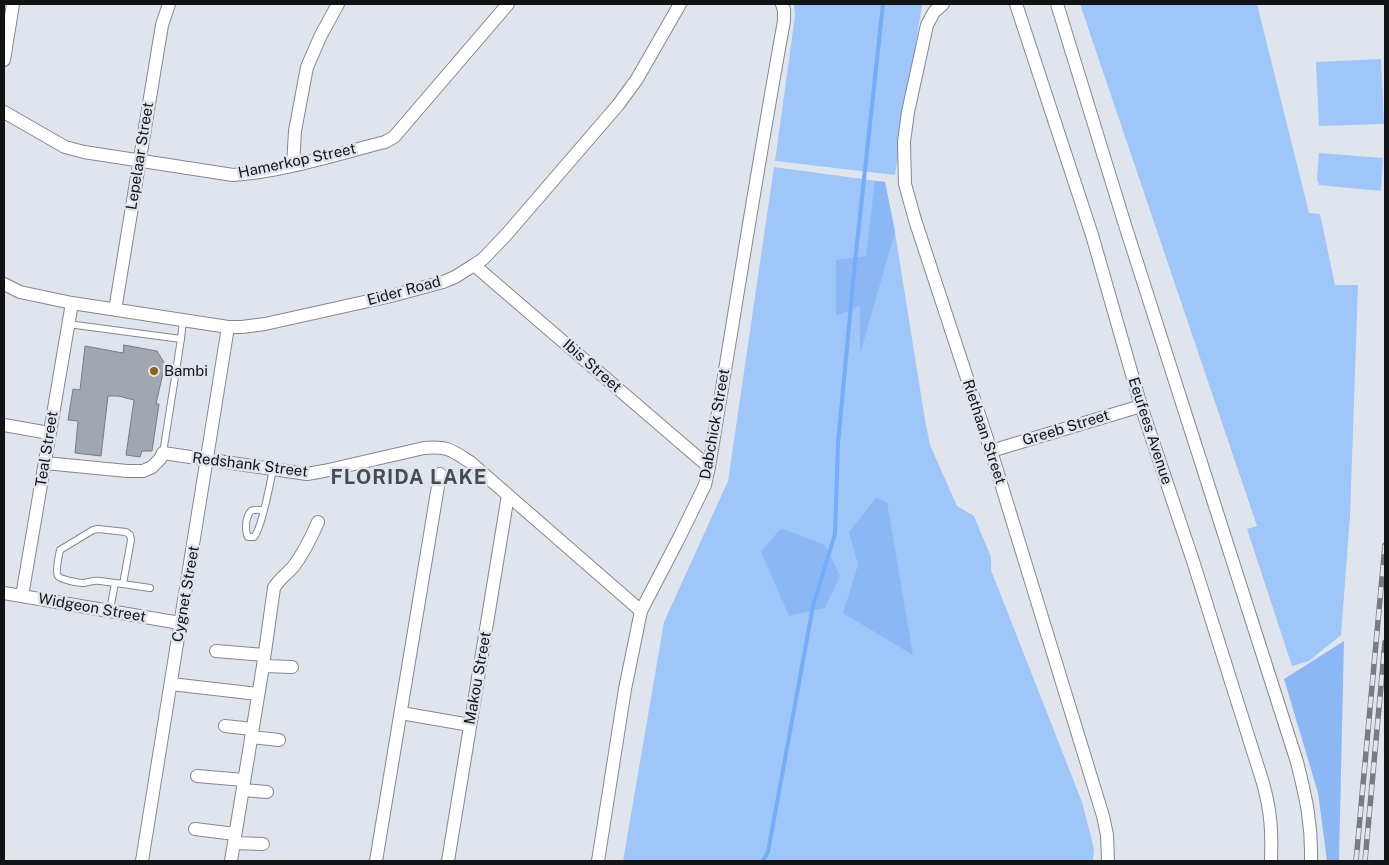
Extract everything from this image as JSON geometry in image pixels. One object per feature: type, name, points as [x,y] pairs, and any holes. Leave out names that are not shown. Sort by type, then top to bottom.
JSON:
[{"type":"street","points":[[4,60],[13,4]]},
{"type":"street","name":"Lepelaar Street","points":[[115,310],[162,25],[169,4]]},
{"type":"street","points":[[293,165],[295,131],[307,67],[320,35],[338,4]]},
{"type":"street","name":"Hamerkop Street","points":[[4,112],[66,147],[75,150],[233,175],[293,165],[385,142],[394,137],[508,4]]},
{"type":"street","name":"Eider Road","points":[[4,284],[20,292],[72,303],[228,327],[242,327],[265,324],[391,296],[443,282],[455,277],[483,259],[618,105],[637,79],[680,4]]},
{"type":"street","name":"Dabchick Street","points":[[598,861],[628,671],[641,611],[705,485],[709,467],[750,212],[784,21],[782,4]]},
{"type":"street","name":"Riethaan Street","points":[[943,4],[930,18],[922,45],[908,112],[904,142],[905,184],[915,220],[991,451],[1103,816],[1107,835],[1108,861]]},
{"type":"street","name":"Eeufees Avenue","points":[[1016,4],[1092,235],[1141,406],[1263,783],[1272,824],[1271,861]]},
{"type":"street","points":[[1058,4],[1122,217],[1297,762],[1308,807],[1311,861]]},
{"type":"street","name":"Ibis Street","points":[[474,265],[709,467]]},
{"type":"street","name":"Teal Street","points":[[22,596],[72,303]]},
{"type":"street","name":"Cygnet Street","points":[[142,861],[228,327]]},
{"type":"street","name":"Greeb Street","points":[[991,451],[1141,406]]},
{"type":"street","points":[[4,425],[49,433]]},
{"type":"street","name":"Redshank Street","points":[[163,453],[307,474],[424,448],[448,448],[470,462],[641,611]]},
{"type":"street","points":[[45,463],[143,471],[152,467],[163,453]]},
{"type":"street","points":[[376,861],[440,474]]},
{"type":"street","name":"Makou Street","points":[[448,861],[508,495]]},
{"type":"street","points":[[231,861],[274,588],[288,573],[305,549],[318,522]]},
{"type":"street","name":"Widgeon Street","points":[[4,593],[180,623]]},
{"type":"street","points":[[216,651],[292,667]]},
{"type":"street","points":[[171,684],[258,694]]},
{"type":"street","points":[[401,713],[470,725]]},
{"type":"street","points":[[224,726],[279,740]]},
{"type":"street","points":[[197,776],[267,792]]},
{"type":"street","points":[[195,829],[263,844]]},
{"type":"lane","points":[[163,453],[183,320]]},
{"type":"lane","points":[[68,324],[181,339]]},
{"type":"lane","points":[[264,510],[273,469]]},
{"type":"lane","points":[[123,584],[131,540],[126,532],[104,529],[93,530],[60,550],[57,572],[62,579],[83,583],[98,580],[115,583],[150,588]]},
{"type":"lane","points":[[110,610],[115,583]]},
{"type":"shaded area","points":[[794,4],[923,4],[895,175],[775,161],[795,16]]},
{"type":"shaded area","points":[[1080,4],[1257,4],[1309,213],[1320,214],[1335,285],[1358,285],[1350,517],[1341,635],[1309,661],[1292,666],[1247,529],[1257,526]]},
{"type":"shaded area","points":[[1381,59],[1384,124],[1319,126],[1316,62]]},
{"type":"shaded area","points":[[1319,153],[1383,158],[1381,191],[1319,185],[1317,179]]},
{"type":"shaded area","points":[[774,167],[885,182],[930,445],[957,506],[974,516],[991,557],[991,570],[1082,802],[1094,849],[1093,861],[623,861],[664,622],[728,481]]},
{"type":"shaded area","points":[[875,181],[885,182],[895,232],[860,354],[860,306],[836,316],[836,260],[866,256]]},
{"type":"shaded area","points":[[876,498],[887,502],[913,655],[843,613],[858,565],[849,532]]},
{"type":"shaded area","points":[[781,528],[825,545],[840,576],[825,608],[789,616],[761,552]]},
{"type":"shaded area","points":[[1344,641],[1339,861],[1327,861],[1318,793],[1284,679]]},
{"type":"building","points":[[124,345],[157,351],[165,364],[156,404],[159,404],[152,451],[142,451],[140,457],[126,455],[134,400],[118,396],[108,396],[101,456],[75,453],[78,421],[68,420],[73,389],[80,390],[85,346],[123,353]]},
{"type":"waterway","points":[[763,861],[768,852],[813,606],[835,534],[838,443],[855,262],[883,4]]},
{"type":"railway","points":[[1356,861],[1385,545]]},
{"type":"railway","points":[[1365,861],[1385,642]]},
{"type":"place","name":"Bambi","points":[[154,371]]},
{"type":"district","name":"FLORIDA LAKE","points":[[409,478]]}]
